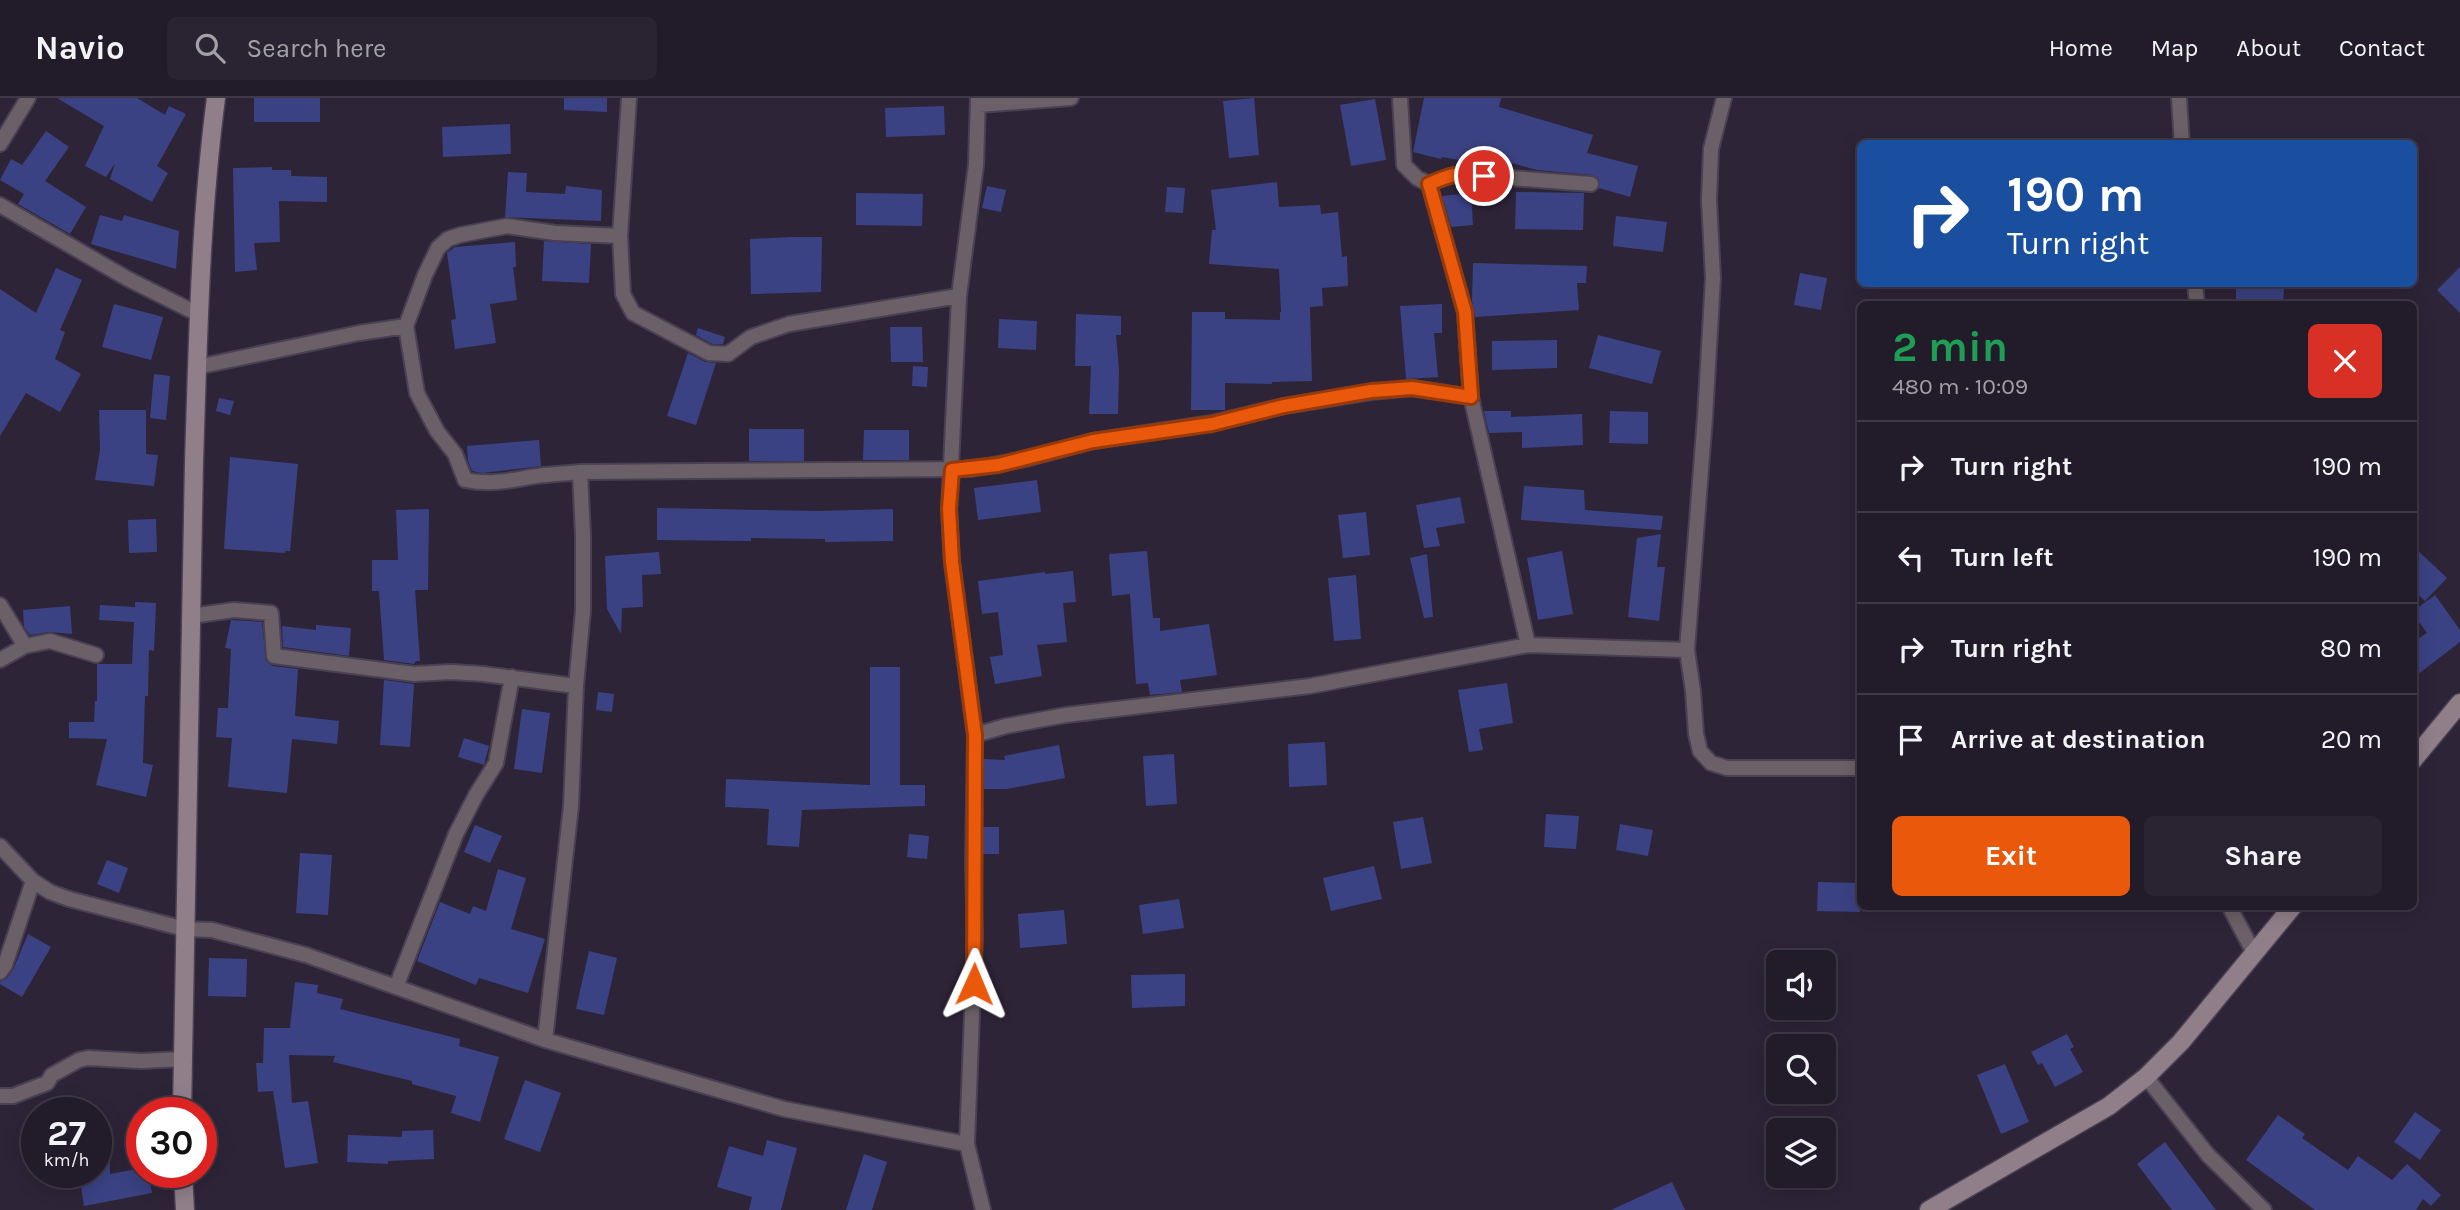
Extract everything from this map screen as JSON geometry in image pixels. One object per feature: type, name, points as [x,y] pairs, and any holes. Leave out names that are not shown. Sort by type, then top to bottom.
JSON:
[{"type":"main road","points":[[183,1097],[198,314],[209,152],[216,98]]},
{"type":"main road","points":[[2417,755],[2460,703]]},
{"type":"main road","points":[[1929,1210],[2109,1106],[2146,1077],[2181,1042],[2290,910]]},
{"type":"main road","points":[[184,1188],[185,1210]]},
{"type":"street","points":[[0,144],[28,98]]},
{"type":"street","points":[[629,98],[620,236],[623,294],[633,313],[709,353],[728,354],[751,337],[789,324],[959,296]]},
{"type":"street","points":[[983,1210],[967,1144],[974,948],[975,735],[952,562],[949,509],[959,296],[976,165],[978,102],[1071,98]]},
{"type":"street","points":[[1400,98],[1404,165],[1417,178],[1429,184],[1465,312],[1471,397],[1528,645]]},
{"type":"street","points":[[1724,98],[1711,149],[1709,200],[1713,278],[1687,650],[1696,734],[1700,751],[1711,764],[1727,768],[1857,768]]},
{"type":"street","points":[[2179,98],[2182,140]]},
{"type":"street","points":[[1429,184],[1450,174],[1468,172],[1484,176],[1591,184]]},
{"type":"street","points":[[0,205],[128,279],[198,314]]},
{"type":"street","points":[[620,236],[555,233],[507,226],[448,239],[438,248],[425,275],[407,327],[417,393],[436,430],[455,454],[465,480],[506,483],[532,477],[580,472],[952,470],[998,465],[1093,441],[1212,424],[1284,406],[1371,391],[1412,388],[1471,397]]},
{"type":"street","points":[[197,367],[359,333],[407,327]]},
{"type":"street","points":[[545,1040],[571,806],[576,686],[583,610],[580,472]]},
{"type":"street","points":[[0,605],[25,646]]},
{"type":"street","points":[[191,616],[234,610],[271,613],[274,656],[342,667],[414,674],[451,672],[576,686]]},
{"type":"street","points":[[0,660],[25,646],[50,641],[96,655]]},
{"type":"street","points":[[975,735],[1006,726],[1066,715],[1310,686],[1528,645],[1687,650]]},
{"type":"street","points":[[396,986],[456,834],[475,795],[496,763],[512,677]]},
{"type":"street","points":[[0,846],[33,881],[50,892],[69,898],[185,929],[212,930],[264,943],[342,967],[545,1040],[784,1109],[967,1144]]},
{"type":"street","points":[[0,972],[5,965],[33,881]]},
{"type":"street","points":[[2231,910],[2254,953]]},
{"type":"street","points":[[0,1096],[13,1096],[47,1083],[52,1075],[88,1058],[141,1061],[184,1059]]},
{"type":"street","points":[[2146,1077],[2208,1155],[2264,1210]]},
{"type":"building","points":[[57,98],[137,98],[165,115],[169,106],[186,114],[157,166],[168,173],[152,202],[110,179],[115,163],[106,177],[85,166],[104,126]]},
{"type":"building","points":[[254,98],[320,98],[320,122],[254,122]]},
{"type":"building","points":[[564,98],[607,98],[607,112],[564,110]]},
{"type":"building","points":[[1254,98],[1259,155],[1229,158],[1223,101]]},
{"type":"building","points":[[1424,98],[1501,98],[1499,107],[1593,135],[1587,153],[1638,166],[1630,197],[1599,188],[1599,179],[1592,175],[1537,170],[1490,157],[1489,165],[1442,157],[1441,159],[1413,152]]},
{"type":"building","points":[[1375,99],[1386,160],[1351,166],[1340,105]]},
{"type":"building","points":[[944,106],[945,135],[886,137],[885,108]]},
{"type":"building","points":[[510,124],[511,154],[443,157],[442,127]]},
{"type":"building","points":[[46,131],[69,147],[45,181],[86,207],[70,234],[18,204],[24,194],[0,180],[11,159],[22,165]]},
{"type":"building","points":[[272,167],[272,170],[291,170],[291,176],[327,177],[327,202],[279,201],[280,242],[254,243],[257,270],[235,272],[233,168]]},
{"type":"building","points":[[508,172],[527,173],[526,192],[565,194],[566,186],[602,190],[601,221],[505,217]]},
{"type":"building","points":[[1277,182],[1279,207],[1320,205],[1321,214],[1338,212],[1342,257],[1347,256],[1348,286],[1322,288],[1323,306],[1310,307],[1312,381],[1225,383],[1225,410],[1191,410],[1192,312],[1225,312],[1225,319],[1280,320],[1281,312],[1279,269],[1209,264],[1212,230],[1216,230],[1211,190]]},
{"type":"building","points":[[987,186],[1006,190],[1001,212],[982,208]]},
{"type":"building","points":[[1167,187],[1185,188],[1183,213],[1165,212]]},
{"type":"building","points":[[1516,192],[1584,193],[1583,230],[1515,229]]},
{"type":"building","points":[[856,193],[923,194],[922,226],[856,225]]},
{"type":"building","points":[[1471,193],[1473,225],[1451,227],[1442,196]]},
{"type":"building","points":[[100,215],[122,221],[124,215],[179,231],[176,269],[91,244]]},
{"type":"building","points":[[1616,216],[1667,222],[1663,252],[1613,246]]},
{"type":"building","points":[[822,237],[821,292],[751,294],[750,239]]},
{"type":"building","points":[[544,241],[591,244],[589,283],[542,281]]},
{"type":"building","points":[[515,242],[516,267],[513,267],[517,300],[490,304],[496,343],[455,349],[451,320],[456,319],[447,253],[455,247]]},
{"type":"building","points":[[1473,263],[1587,266],[1586,283],[1577,283],[1579,310],[1475,317],[1472,301]]},
{"type":"building","points":[[2460,267],[2460,313],[2437,290]]},
{"type":"building","points":[[56,268],[82,280],[60,330],[65,332],[55,359],[81,374],[60,412],[26,393],[0,436],[0,289],[36,313]]},
{"type":"building","points":[[1800,273],[1827,278],[1821,310],[1794,305]]},
{"type":"building","points":[[2236,288],[2284,288],[2283,301],[2236,301]]},
{"type":"building","points":[[114,304],[163,317],[151,360],[102,347]]},
{"type":"building","points":[[1442,304],[1442,333],[1434,333],[1438,377],[1406,379],[1400,306]]},
{"type":"building","points":[[1076,314],[1121,316],[1121,335],[1116,335],[1119,370],[1118,414],[1089,414],[1091,366],[1075,366]]},
{"type":"building","points":[[999,319],[1037,321],[1036,350],[998,348]]},
{"type":"building","points":[[890,327],[922,327],[923,362],[891,362]]},
{"type":"building","points":[[698,328],[725,337],[723,344],[712,344],[696,335]]},
{"type":"building","points":[[1598,335],[1661,351],[1652,384],[1589,368]]},
{"type":"building","points":[[1557,340],[1557,368],[1492,370],[1492,341]]},
{"type":"building","points":[[688,353],[705,362],[716,363],[696,425],[667,416]]},
{"type":"building","points":[[913,366],[928,367],[927,387],[912,386]]},
{"type":"building","points":[[154,374],[170,376],[166,420],[150,418]]},
{"type":"building","points":[[219,398],[234,401],[230,415],[216,411]]},
{"type":"building","points":[[99,410],[146,410],[146,454],[158,455],[154,486],[95,480],[100,450]]},
{"type":"building","points":[[1484,411],[1511,411],[1511,417],[1582,414],[1583,445],[1522,448],[1522,432],[1489,433]]},
{"type":"building","points":[[1610,411],[1648,412],[1648,444],[1609,443]]},
{"type":"building","points":[[749,429],[804,429],[804,461],[749,461]]},
{"type":"building","points":[[864,430],[909,430],[909,460],[863,460]]},
{"type":"building","points":[[539,440],[541,466],[482,473],[472,471],[468,461],[467,446]]},
{"type":"building","points":[[230,457],[298,464],[290,551],[285,553],[224,549]]},
{"type":"building","points":[[1037,480],[1041,512],[978,520],[974,488]]},
{"type":"building","points":[[1524,486],[1584,490],[1585,510],[1663,516],[1661,530],[1521,520]]},
{"type":"building","points":[[1460,497],[1465,523],[1436,528],[1440,546],[1424,548],[1416,505]]},
{"type":"building","points":[[657,508],[818,511],[893,509],[893,541],[825,542],[825,539],[751,538],[751,541],[657,540]]},
{"type":"building","points":[[429,509],[428,590],[415,590],[420,661],[414,664],[384,660],[379,591],[372,591],[372,560],[398,560],[396,510]]},
{"type":"building","points":[[1366,512],[1370,555],[1343,558],[1338,515]]},
{"type":"building","points":[[156,519],[157,552],[129,553],[128,520]]},
{"type":"building","points":[[1661,534],[1657,567],[1665,567],[1659,621],[1628,617],[1637,538]]},
{"type":"building","points":[[2417,550],[2447,578],[2425,601],[2417,594]]},
{"type":"building","points":[[1147,551],[1153,618],[1160,618],[1160,631],[1209,624],[1217,675],[1180,680],[1182,692],[1150,695],[1148,683],[1136,684],[1130,594],[1112,596],[1109,554]]},
{"type":"building","points":[[1562,551],[1573,614],[1538,620],[1527,558]]},
{"type":"building","points":[[659,552],[661,574],[642,575],[643,607],[622,608],[621,634],[607,609],[605,556]]},
{"type":"building","points":[[1427,554],[1433,617],[1424,618],[1410,558]]},
{"type":"building","points":[[1073,571],[1076,602],[1063,603],[1067,642],[1037,645],[1042,676],[995,684],[990,657],[1003,655],[998,612],[982,614],[978,581]]},
{"type":"building","points":[[1356,575],[1361,639],[1334,641],[1328,578]]},
{"type":"building","points":[[2435,595],[2460,630],[2460,642],[2417,675],[2417,639],[2427,633],[2417,619],[2417,608]]},
{"type":"building","points":[[135,602],[156,603],[154,651],[149,650],[148,696],[145,696],[143,763],[153,765],[146,797],[96,785],[107,739],[69,738],[69,722],[94,722],[97,664],[132,664],[134,622],[99,620],[100,605],[135,607]]},
{"type":"building","points":[[70,606],[72,634],[49,632],[30,635],[24,627],[23,610]]},
{"type":"building","points":[[231,620],[262,622],[266,661],[273,666],[298,669],[295,716],[339,721],[337,744],[292,739],[287,793],[228,787],[232,738],[216,737],[218,708],[228,708],[231,649],[225,648]]},
{"type":"building","points":[[316,625],[351,628],[349,656],[283,647],[282,626],[316,630]]},
{"type":"building","points":[[870,667],[900,667],[900,785],[925,785],[925,806],[802,810],[799,847],[767,845],[769,809],[725,807],[726,779],[870,785]]},
{"type":"building","points":[[384,680],[414,684],[410,747],[380,745]]},
{"type":"building","points":[[1507,683],[1513,723],[1479,729],[1483,750],[1469,752],[1458,690]]},
{"type":"building","points":[[598,692],[614,694],[612,712],[596,710]]},
{"type":"building","points":[[522,709],[550,713],[542,773],[514,769]]},
{"type":"building","points":[[464,738],[489,746],[484,765],[458,757]]},
{"type":"building","points":[[1325,742],[1327,785],[1289,787],[1288,744]]},
{"type":"building","points":[[1059,745],[1065,778],[1007,789],[984,789],[984,759],[1005,760],[1004,756]]},
{"type":"building","points":[[1174,754],[1177,804],[1146,806],[1143,756]]},
{"type":"building","points":[[1546,814],[1579,816],[1576,849],[1544,847]]},
{"type":"building","points":[[1423,817],[1432,863],[1401,869],[1393,822]]},
{"type":"building","points":[[1620,824],[1653,830],[1648,856],[1616,850]]},
{"type":"building","points":[[475,825],[502,836],[490,863],[464,852]]},
{"type":"building","points":[[983,827],[999,827],[999,854],[983,854]]},
{"type":"building","points":[[909,834],[929,836],[927,859],[907,857]]},
{"type":"building","points":[[300,853],[332,855],[328,915],[296,913]]},
{"type":"building","points":[[107,860],[128,868],[119,893],[97,884]]},
{"type":"building","points":[[1374,866],[1382,899],[1331,911],[1323,878]]},
{"type":"building","points":[[498,869],[526,878],[511,929],[545,939],[528,993],[479,978],[476,985],[417,961],[440,902],[470,914],[473,906],[486,911]]},
{"type":"building","points":[[1818,882],[1857,883],[1857,910],[1860,912],[1817,911]]},
{"type":"building","points":[[1179,899],[1184,928],[1143,934],[1139,905]]},
{"type":"building","points":[[1064,910],[1067,944],[1020,948],[1018,914]]},
{"type":"building","points":[[28,934],[51,947],[22,997],[0,982],[13,970]]},
{"type":"building","points":[[589,951],[617,958],[604,1015],[576,1009]]},
{"type":"building","points":[[209,958],[247,959],[246,997],[208,996]]},
{"type":"building","points":[[1185,974],[1185,1006],[1132,1008],[1131,975]]},
{"type":"building","points":[[295,982],[318,985],[317,993],[343,999],[340,1009],[460,1039],[459,1046],[499,1057],[480,1122],[451,1113],[456,1096],[412,1084],[412,1081],[333,1062],[335,1056],[289,1055],[292,1103],[308,1101],[318,1163],[285,1168],[273,1091],[258,1092],[256,1063],[263,1063],[264,1028],[290,1028]]},
{"type":"building","points":[[2067,1034],[2074,1047],[2070,1049],[2083,1072],[2055,1087],[2042,1063],[2038,1065],[2031,1052]]},
{"type":"building","points":[[2005,1064],[2029,1122],[2001,1134],[1977,1075]]},
{"type":"building","points":[[525,1080],[561,1093],[540,1152],[504,1139]]},
{"type":"building","points":[[2415,1112],[2441,1130],[2420,1160],[2394,1142]]},
{"type":"building","points":[[2278,1115],[2305,1134],[2302,1138],[2348,1170],[2358,1156],[2392,1180],[2407,1164],[2441,1195],[2431,1206],[2423,1199],[2416,1210],[2315,1210],[2246,1160]]},
{"type":"building","points":[[433,1130],[434,1159],[388,1161],[388,1164],[347,1162],[348,1135],[402,1137],[402,1131]]},
{"type":"building","points":[[767,1140],[797,1148],[781,1210],[749,1210],[752,1197],[717,1187],[729,1146],[763,1156]]},
{"type":"building","points":[[2165,1142],[2216,1210],[2172,1210],[2137,1164]]},
{"type":"building","points":[[864,1154],[887,1162],[872,1210],[846,1210]]},
{"type":"building","points":[[126,1171],[126,1188],[151,1188],[152,1193],[84,1206],[81,1188],[112,1188],[112,1174]]},
{"type":"building","points":[[1672,1182],[1685,1210],[1611,1210]]},
{"type":"route","points":[[974,984],[975,735],[952,562],[949,509],[952,470],[998,465],[1093,441],[1212,424],[1284,406],[1371,391],[1412,388],[1471,397],[1465,312],[1429,184],[1450,174],[1468,172],[1484,176]]}]
